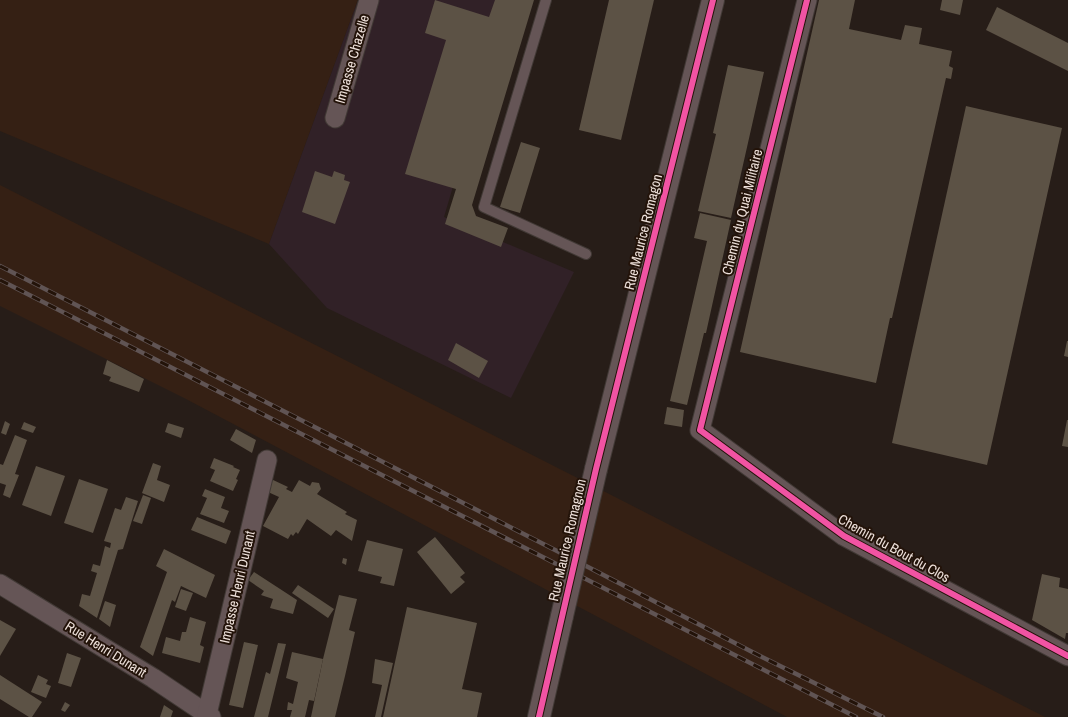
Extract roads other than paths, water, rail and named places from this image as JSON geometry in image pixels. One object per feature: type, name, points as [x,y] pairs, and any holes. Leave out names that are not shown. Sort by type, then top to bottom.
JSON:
[{"type":"street","name":"Impasse Chazelle","points":[[335,118],[369,0]]},
{"type":"street","name":"Rue Maurice Romagon","points":[[596,469],[713,0]]},
{"type":"street","name":"Chemin du Quai Militaire","points":[[700,430],[807,0]]},
{"type":"street","name":"Chemin du Bout du Clos","points":[[700,430],[844,536],[1068,656]]},
{"type":"street","name":"Impasse Henri Dunant","points":[[209,715],[267,460]]},
{"type":"street","name":"Rue Maurice Romagnon","points":[[539,717],[596,469]]},
{"type":"street","name":"Rue Henri Dunant","points":[[0,584],[153,678],[209,715]]},
{"type":"lane","points":[[546,0],[484,207],[586,254]]},
{"type":"railway","points":[[0,266],[760,656],[883,717]]},
{"type":"railway","points":[[0,280],[856,717]]}]
